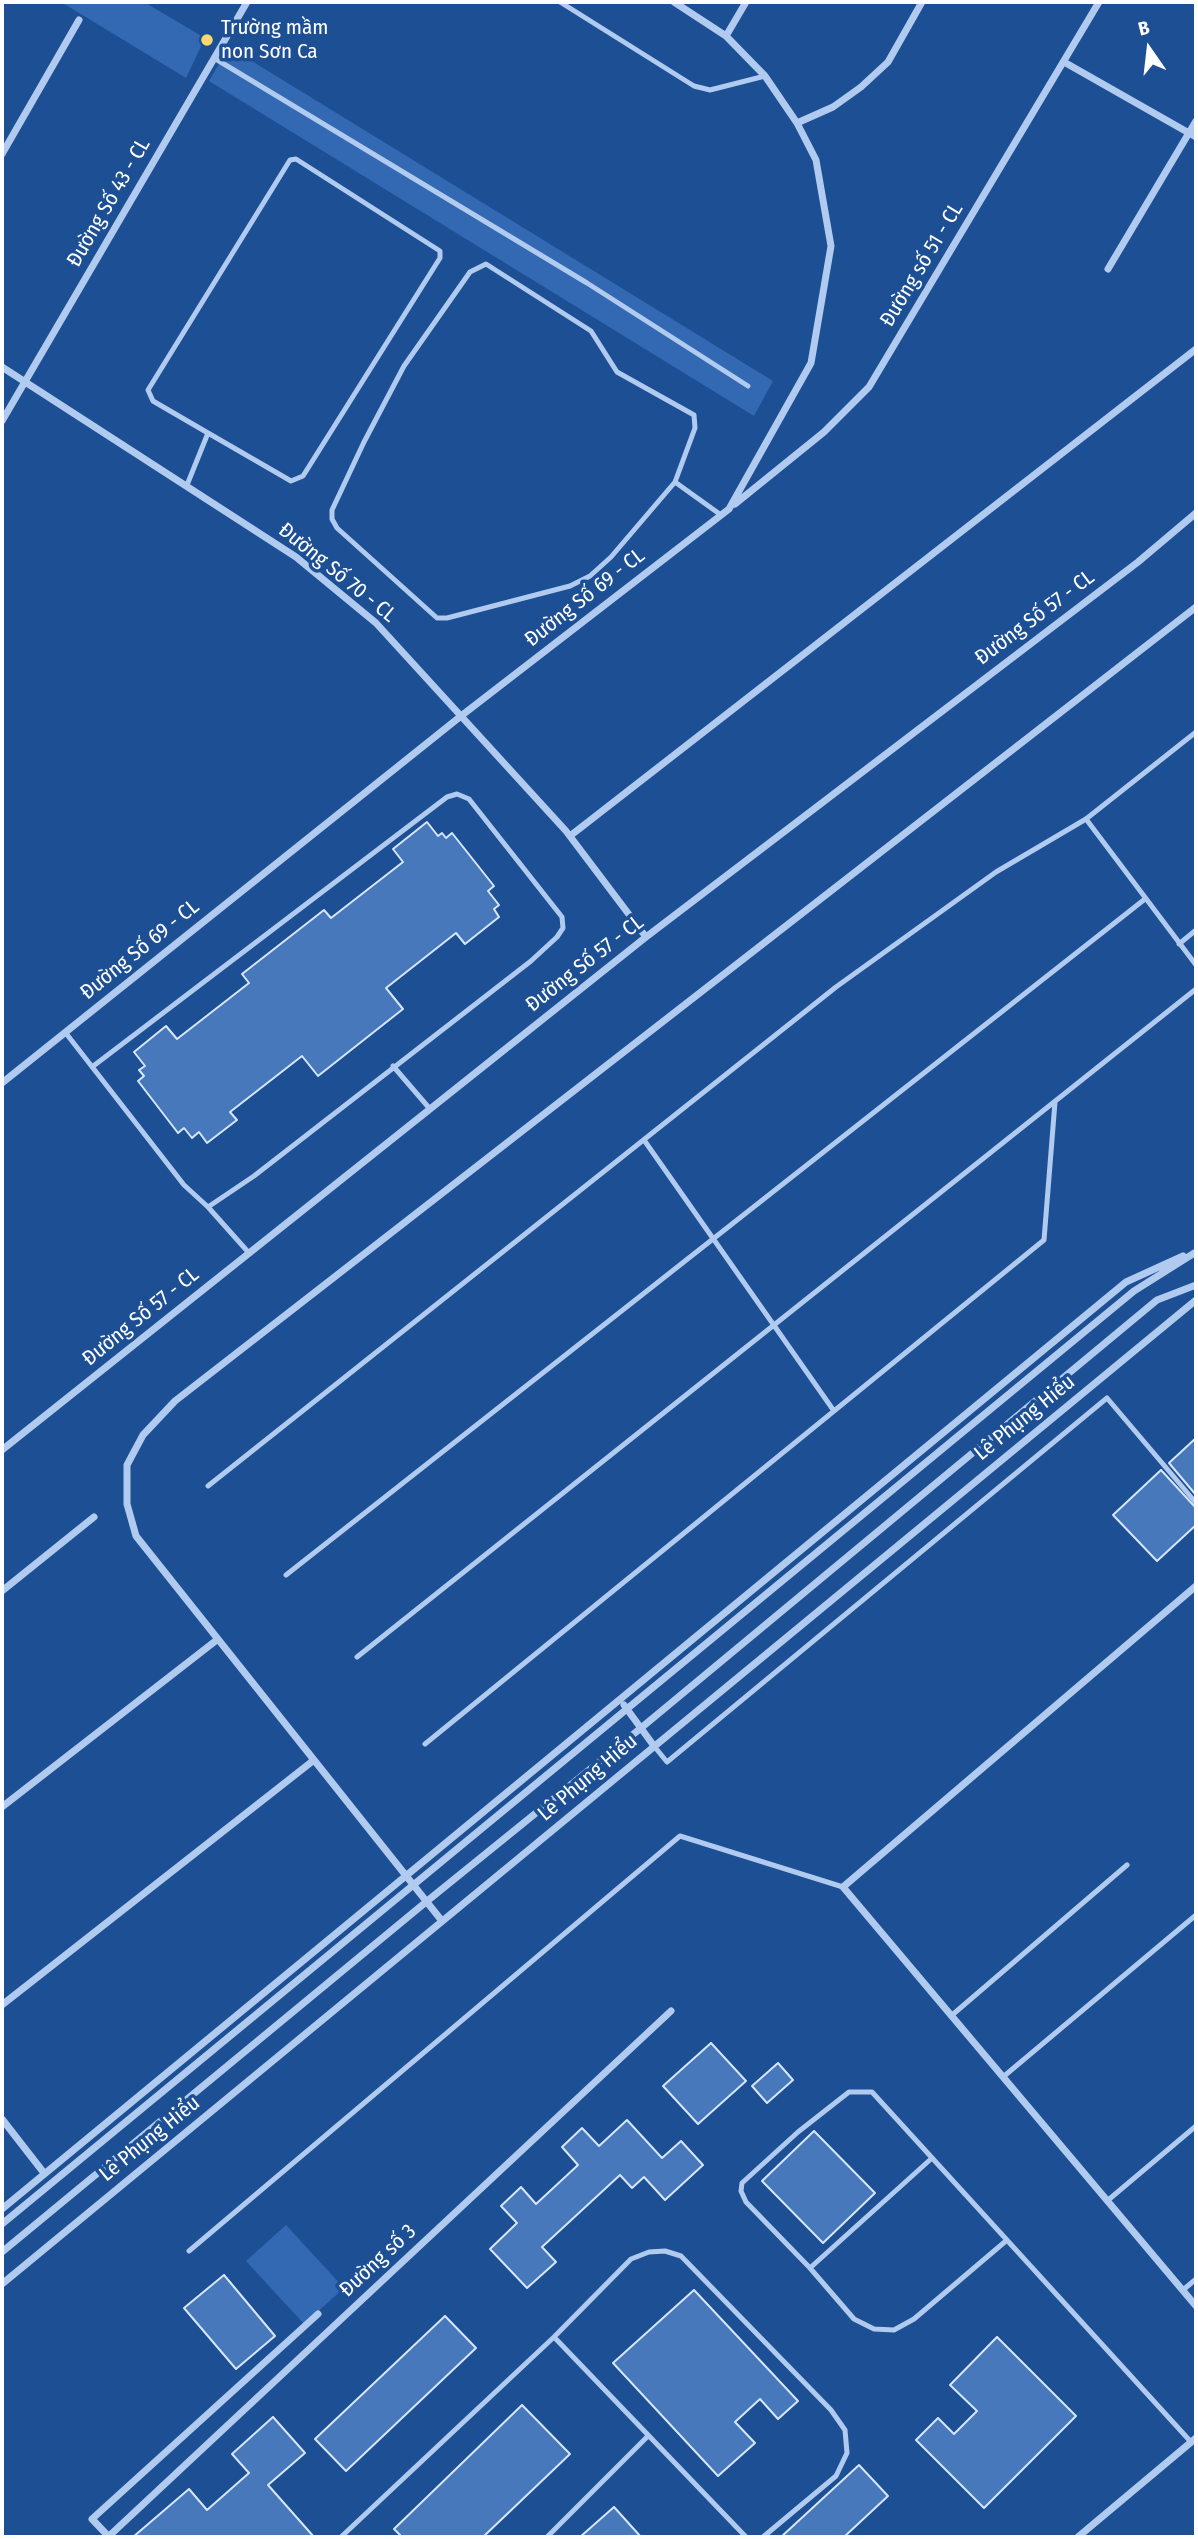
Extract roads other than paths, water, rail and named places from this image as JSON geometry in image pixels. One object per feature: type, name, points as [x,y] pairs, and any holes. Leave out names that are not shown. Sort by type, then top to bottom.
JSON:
[{"type":"street","name":"Đường Số 43 - CL","points":[[2,421],[247,2]]},
{"type":"street","name":"Đường Số 69 - CL","points":[[2,1083],[461,716],[729,509],[811,363],[831,246],[826,203],[816,160],[797,123],[765,76],[726,36],[674,2]]},
{"type":"street","points":[[726,36],[746,2]]},
{"type":"street","points":[[797,123],[833,107],[861,88],[888,62],[922,2]]},
{"type":"street","name":"Đường số 51 - CL","points":[[729,509],[824,432],[869,387],[1099,2]]},
{"type":"street","points":[[2,154],[79,20]]},
{"type":"street","points":[[1064,62],[1193,135]]},
{"type":"street","points":[[1108,270],[1193,135],[1196,121]]},
{"type":"street","points":[[570,836],[1196,349]]},
{"type":"street","name":"Đường Số 70 - CL","points":[[2,367],[26,380],[296,557],[376,623],[570,836],[646,937]]},
{"type":"street","name":"Đường Số 57 - CL","points":[[2,1450],[646,937],[1138,562],[1196,513]]},
{"type":"street","points":[[442,1921],[136,1536],[127,1504],[127,1465],[143,1435],[174,1401],[1196,607]]},
{"type":"street","name":"Lê Phụng Hiểu","points":[[2,2209],[1126,1282],[1196,1251]]},
{"type":"street","name":"Lê Phụng Hiểu","points":[[2,2224],[1134,1290],[1196,1251]]},
{"type":"street","name":"Lê Phụng Hiểu","points":[[2,2252],[426,1902],[642,1728],[1157,1300],[1196,1285]]},
{"type":"street","name":"Lê Phụng Hiểu","points":[[2,2284],[1196,1300]]},
{"type":"street","points":[[2,1591],[94,1517]]},
{"type":"street","points":[[1196,1586],[843,1887],[1196,2306]]},
{"type":"street","points":[[2,1807],[218,1639]]},
{"type":"street","points":[[619,1699],[654,1746]]},
{"type":"street","points":[[2,2005],[314,1760]]},
{"type":"street","name":"Đường số 3","points":[[108,2537],[671,2011]]},
{"type":"street","points":[[2,2119],[44,2173]]},
{"type":"street","points":[[108,2537],[92,2519],[318,2314]]},
{"type":"street","points":[[1078,2537],[1194,2440]]},
{"type":"lane","points":[[560,2],[694,86],[710,90],[765,76]]},
{"type":"lane","points":[[214,58],[587,283],[748,386]]},
{"type":"lane","points":[[296,159],[440,251],[440,258],[303,476],[291,481],[208,433],[153,401],[148,390],[290,160],[296,159]]},
{"type":"lane","points":[[486,264],[591,331],[618,372],[694,415],[695,428],[675,482],[611,557],[590,576],[570,586],[447,618],[437,618],[337,528],[332,519],[332,510],[342,487],[404,366],[470,272],[486,264]]},
{"type":"lane","points":[[187,485],[208,433]]},
{"type":"lane","points":[[675,482],[721,515]]},
{"type":"lane","points":[[208,1486],[836,987],[996,872],[1086,819],[1196,732]]},
{"type":"lane","points":[[92,1067],[447,797],[457,794],[469,799],[562,917],[563,928],[531,961],[254,1176],[208,1207]]},
{"type":"lane","points":[[1086,819],[1196,965]]},
{"type":"lane","points":[[286,1575],[1145,899]]},
{"type":"lane","points":[[1179,944],[1196,930]]},
{"type":"lane","points":[[357,1657],[1196,989]]},
{"type":"lane","points":[[65,1032],[184,1185],[208,1207],[249,1253]]},
{"type":"lane","points":[[393,1066],[430,1109]]},
{"type":"lane","points":[[425,1744],[1044,1240],[1055,1102]]},
{"type":"lane","points":[[644,1140],[834,1411]]},
{"type":"lane","points":[[654,1746],[667,1762],[1107,1398],[1196,1503]]},
{"type":"lane","points":[[189,2251],[680,1836],[843,1887]]},
{"type":"lane","points":[[951,2016],[1127,1865]]},
{"type":"lane","points":[[1003,2077],[1196,1915]]},
{"type":"lane","points":[[1007,2240],[914,2319],[894,2330],[874,2329],[855,2319],[810,2268],[746,2203],[741,2191],[742,2183],[798,2132],[849,2092],[872,2092],[1194,2440]]},
{"type":"lane","points":[[1107,2201],[1196,2126]]},
{"type":"lane","points":[[810,2268],[932,2158]]},
{"type":"lane","points":[[341,2537],[554,2337],[631,2259],[649,2252],[665,2251],[681,2256],[831,2410],[845,2430],[847,2453],[836,2476],[763,2537]]},
{"type":"lane","points":[[1183,2290],[1196,2279]]},
{"type":"lane","points":[[554,2337],[647,2437],[746,2537]]},
{"type":"lane","points":[[547,2537],[647,2437]]},
{"type":"place","name":"Trường mầm non Sơn Ca","points":[[207,40]]}]
